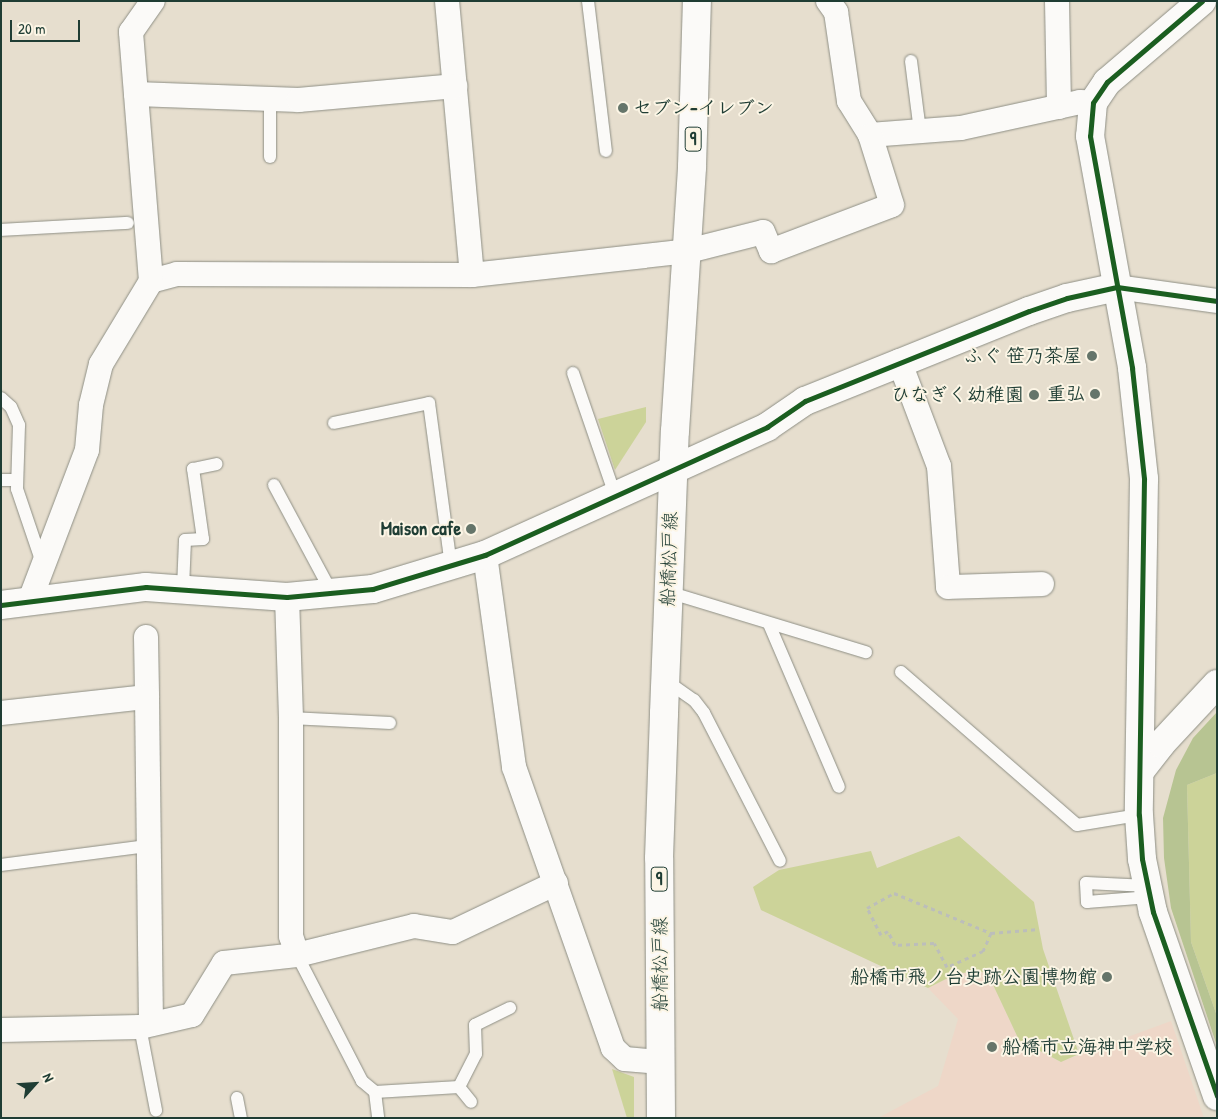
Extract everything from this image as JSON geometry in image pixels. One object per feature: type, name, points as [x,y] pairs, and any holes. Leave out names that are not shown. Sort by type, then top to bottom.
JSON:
[{"type":"street","points":[[30,600],[42,564],[87,450],[92,405],[101,364],[151,282],[131,32],[153,1]]},
{"type":"street","points":[[447,1],[472,275]]},
{"type":"street","name":"船橋松戸線","points":[[661,1118],[659,858],[673,472],[688,251],[697,1]]},
{"type":"street","points":[[151,282],[178,274],[472,275],[688,251],[762,232],[771,251],[892,205],[870,135],[849,100],[836,12],[828,1]]},
{"type":"street","points":[[1057,1],[1059,107]]},
{"type":"street","points":[[1202,1],[1107,82],[1093,104],[1090,136],[1133,378],[1144,479],[1139,815],[1149,892],[1217,1096]]},
{"type":"street","points":[[136,94],[299,100],[455,86]]},
{"type":"street","points":[[870,135],[961,128],[1059,107],[1093,104]]},
{"type":"street","points":[[1,606],[30,600],[146,587],[183,588],[287,597],[373,589],[485,555],[615,495],[673,472],[767,427],[806,401],[1029,311],[1067,298],[1116,287],[1217,301]]},
{"type":"street","points":[[900,363],[939,466],[948,587],[1042,584]]},
{"type":"street","points":[[485,555],[514,767],[613,1048],[625,1060],[661,1062]]},
{"type":"street","points":[[287,597],[291,718],[291,936],[297,955]]},
{"type":"street","points":[[145,1025],[147,846],[146,637]]},
{"type":"street","points":[[1141,770],[1161,744],[1217,684]]},
{"type":"street","points":[[1,713],[147,697]]},
{"type":"street","points":[[1,1030],[145,1025],[192,1015],[224,962],[297,955],[414,926],[452,932],[556,883]]},
{"type":"lane","points":[[588,1],[606,151]]},
{"type":"lane","points":[[911,61],[920,131]]},
{"type":"lane","points":[[270,99],[270,157]]},
{"type":"lane","points":[[1,230],[128,223]]},
{"type":"lane","points":[[573,373],[615,495]]},
{"type":"lane","points":[[1,398],[11,407],[19,426],[15,480],[23,512],[42,564]]},
{"type":"lane","points":[[334,423],[428,404],[451,566]]},
{"type":"lane","points":[[183,588],[185,540],[204,539],[194,469],[216,464]]},
{"type":"lane","points":[[1,480],[15,480]]},
{"type":"lane","points":[[274,485],[332,593]]},
{"type":"lane","points":[[668,592],[866,652]]},
{"type":"lane","points":[[769,624],[840,787]]},
{"type":"lane","points":[[901,672],[1077,825],[1139,815]]},
{"type":"lane","points":[[665,680],[694,700],[704,713],[780,861]]},
{"type":"lane","points":[[291,718],[390,723]]},
{"type":"lane","points":[[1,865],[147,846]]},
{"type":"lane","points":[[297,955],[362,1081],[375,1092],[378,1118]]},
{"type":"lane","points":[[459,1086],[476,1054],[475,1024],[510,1008]]},
{"type":"lane","points":[[145,1025],[156,1110]]},
{"type":"lane","points":[[375,1092],[459,1086]]},
{"type":"lane","points":[[459,1086],[471,1102]]},
{"type":"lane","points":[[237,1098],[241,1118]]},
{"type":"path","points":[[991,933],[983,951],[947,967],[934,943],[895,946],[888,931],[881,935],[867,908],[894,893],[991,933],[1039,929]]},
{"type":"shaded area","name":"船橋市立海神中学校","points":[[987,972],[1019,1040],[1060,1062],[1171,1021],[1204,1118],[878,1118],[938,1086],[958,1019],[928,988],[958,973]]},
{"type":"green space","points":[[646,407],[646,422],[615,470],[598,419]]},
{"type":"green space","points":[[1217,712],[1217,773],[1187,785],[1191,942],[1217,1016],[1217,1046],[1171,908],[1164,858],[1163,818],[1176,770],[1193,738]]},
{"type":"green space","points":[[1217,773],[1217,1016],[1191,942],[1187,785]]},
{"type":"green space","points":[[959,836],[1034,902],[1043,949],[1079,1054],[1061,1062],[1019,1040],[987,972],[958,973],[928,988],[761,910],[753,887],[779,870],[871,851],[877,868]]},
{"type":"green space","points":[[612,1069],[634,1077],[634,1118],[627,1118]]},
{"type":"cycle path","points":[[1202,1],[1107,82],[1093,103],[1090,136],[1132,368],[1144,479],[1139,815],[1142,859],[1153,912],[1217,1096]]},
{"type":"cycle path","points":[[1,605],[146,587],[287,597],[373,589],[485,555],[767,427],[805,401],[1029,311],[1067,298],[1117,287],[1217,301]]},
{"type":"place","name":"セブン-イレブン","points":[[623,108]]},
{"type":"place","name":"ふぐ 笹乃茶屋","points":[[1092,356]]},
{"type":"place","name":"重弘","points":[[1095,394]]},
{"type":"place","name":"ひなぎく幼稚園","points":[[1034,395]]},
{"type":"place","name":"Maison cafe","points":[[471,529]]},
{"type":"place","name":"船橋市飛ノ台史跡公園博物館","points":[[1107,977]]},
{"type":"place","name":"船橋市立海神中学校","points":[[992,1047]]}]
